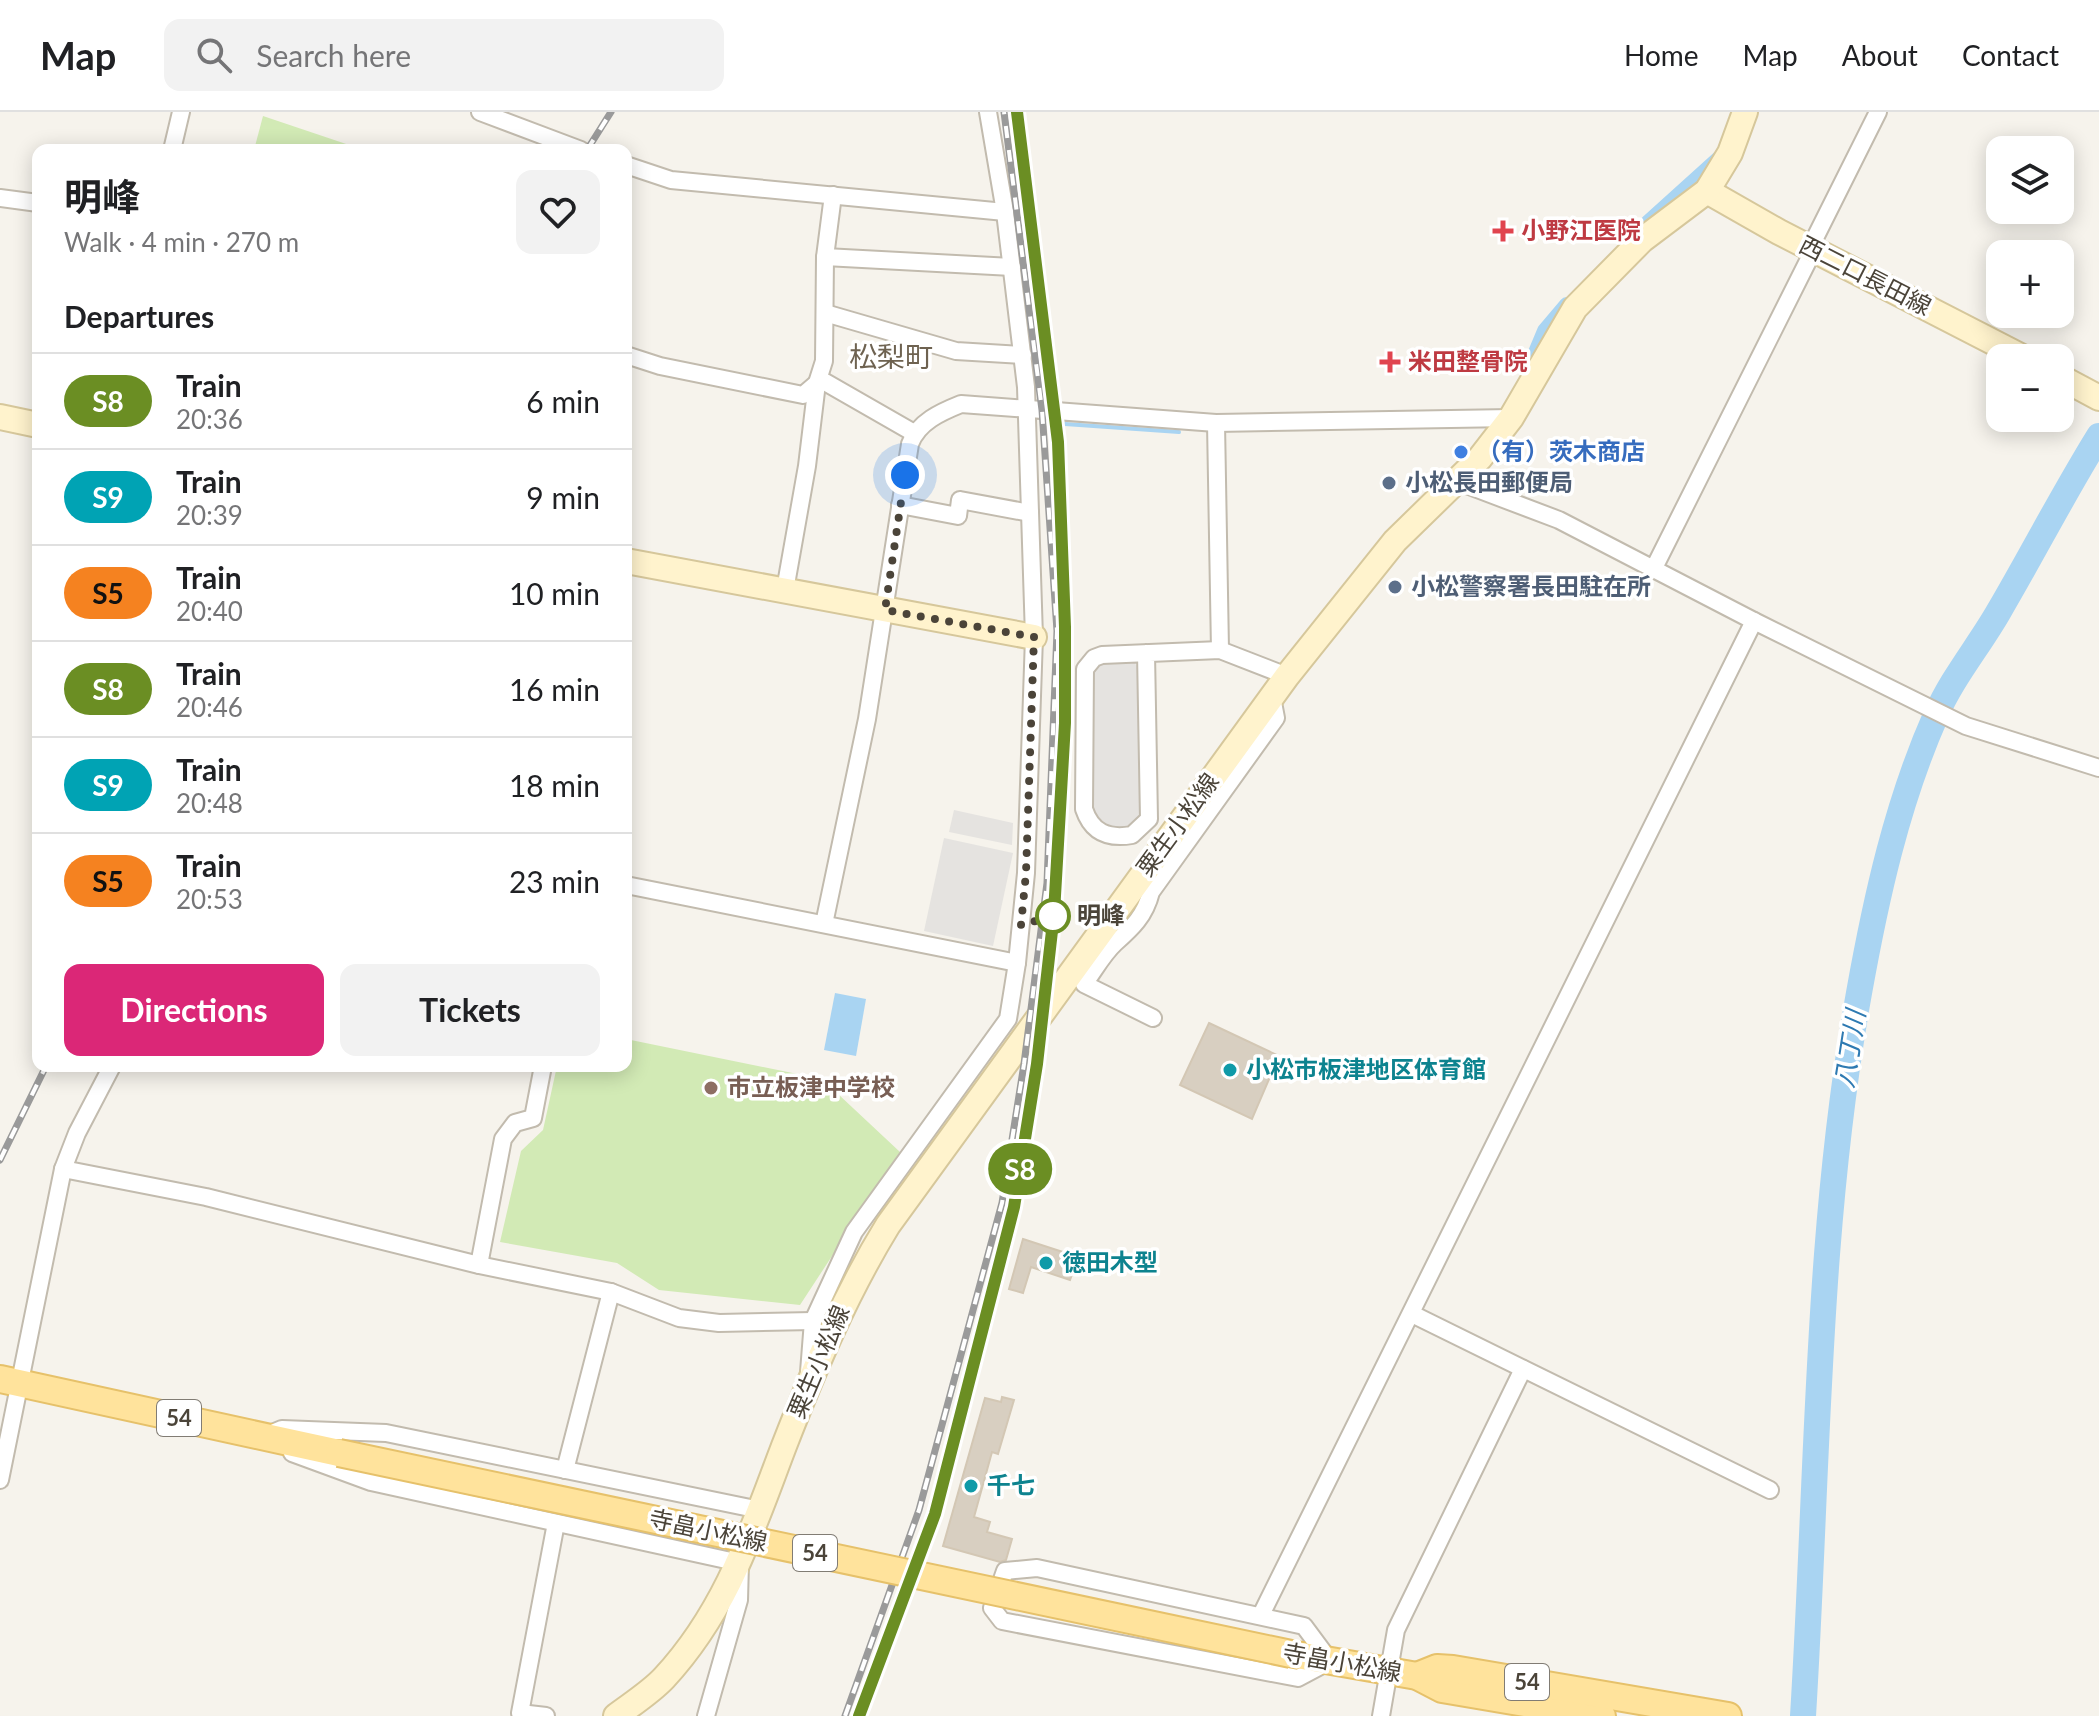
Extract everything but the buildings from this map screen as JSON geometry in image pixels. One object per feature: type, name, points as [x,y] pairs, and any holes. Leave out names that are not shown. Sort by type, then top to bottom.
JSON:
[{"type":"main road","name":"粟生小松線","points":[[616,1716],[663,1679],[711,1618],[740,1563],[809,1382],[857,1276],[888,1225],[1287,676],[1395,541],[1480,458],[1511,418],[1575,308],[1642,240],[1707,191],[1730,153],[1745,112]]},
{"type":"main road","name":"西二口長田線","points":[[1707,191],[1997,344]]},
{"type":"main road","points":[[2074,385],[2094,396]]},
{"type":"main road","points":[[0,417],[32,424]]},
{"type":"main road","points":[[632,562],[1034,637]]},
{"type":"main road","name":"寺畠小松線","points":[[10,1381],[1291,1654],[1417,1676],[1442,1689],[1602,1716]]},
{"type":"main road","name":"寺畠小松線","points":[[1417,1676],[1437,1668],[1453,1669],[1728,1716]]},
{"type":"street","points":[[173,144],[181,112]]},
{"type":"street","points":[[480,112],[565,144]]},
{"type":"street","points":[[809,1382],[813,1321],[854,1232],[1008,1019],[1017,963],[1026,873],[1034,637],[1030,513],[1023,355],[1005,212],[988,112]]},
{"type":"street","points":[[1654,568],[1810,257],[1810,248],[1878,112]]},
{"type":"street","points":[[632,167],[671,180],[1005,212]]},
{"type":"street","points":[[785,590],[817,383],[824,361],[825,257],[833,195]]},
{"type":"street","points":[[0,198],[32,202]]},
{"type":"street","points":[[825,257],[1012,267]]},
{"type":"street","points":[[825,313],[956,351],[1023,355]]},
{"type":"street","points":[[632,357],[660,366],[803,395],[817,383],[825,382],[914,433]]},
{"type":"street","points":[[824,924],[867,719],[914,433],[940,412],[961,404],[1216,423],[1511,418]]},
{"type":"street","points":[[1216,423],[1220,650]]},
{"type":"street","points":[[1456,481],[1559,520],[1966,726],[2099,768]]},
{"type":"street","points":[[900,505],[958,516],[960,500],[1030,513]]},
{"type":"street","points":[[1261,1615],[1754,621]]},
{"type":"street","points":[[1146,653],[1149,819],[1132,835],[1106,835],[1094,829],[1084,809],[1085,669],[1094,658],[1102,655],[1146,653],[1220,650],[1287,676]]},
{"type":"street","points":[[1153,1018],[1084,984],[1116,942],[1125,937],[1147,909],[1151,892],[1276,718],[1272,697]]},
{"type":"street","points":[[632,886],[1017,963]]},
{"type":"street","points":[[0,1480],[10,1381],[63,1169],[77,1133],[109,1072]]},
{"type":"street","points":[[479,1265],[503,1139],[515,1123],[533,1118],[542,1072]]},
{"type":"street","points":[[63,1169],[206,1197],[479,1265],[611,1292],[679,1318],[719,1323],[813,1321]]},
{"type":"street","points":[[565,1470],[611,1292]]},
{"type":"street","points":[[1412,1314],[1770,1490]]},
{"type":"street","points":[[1381,1716],[1396,1630],[1523,1369]]},
{"type":"street","points":[[706,1716],[739,1600],[740,1563],[371,1482],[274,1445],[265,1436],[282,1429],[386,1433],[760,1510]]},
{"type":"street","points":[[546,1716],[520,1713],[556,1523]]},
{"type":"street","points":[[1037,1568],[1261,1615],[1304,1626],[1330,1661],[1298,1678],[1266,1673],[1002,1621],[992,1608],[1005,1571],[1037,1568]]},
{"type":"green space","points":[[263,116],[346,144],[256,144]]},
{"type":"green space","points":[[632,1040],[822,1079],[900,1152],[800,1305],[659,1290],[617,1263],[500,1242],[521,1151],[543,1130],[556,1072],[632,1072]]},
{"type":"shaded area","points":[[1102,661],[1133,661],[1141,671],[1142,816],[1127,829],[1118,831],[1101,825],[1092,810],[1093,673]]},
{"type":"shaded area","points":[[954,810],[1013,823],[1012,845],[949,832]]},
{"type":"shaded area","points":[[944,838],[1013,853],[993,946],[924,931]]},
{"type":"water","points":[[835,993],[866,999],[856,1056],[824,1050]]},
{"type":"waterway","points":[[1648,223],[1720,158]]},
{"type":"waterway","points":[[1530,367],[1545,331],[1567,305]]},
{"type":"waterway","points":[[1065,424],[1179,432]]},
{"type":"waterway","name":"八丁川","points":[[1803,1716],[1820,1353],[1834,1173],[1859,993],[1881,886],[1910,782],[1942,701],[1999,611],[2099,436]]},
{"type":"railway","points":[[591,144],[611,112]]},
{"type":"railway","points":[[845,1716],[919,1510],[1002,1203],[1024,1064],[1047,883],[1057,631],[1042,410],[1004,112]]},
{"type":"railway","points":[[1017,112],[1056,412],[1061,521]]},
{"type":"railway","points":[[858,1716],[935,1514],[1014,1207],[1044,1000]]},
{"type":"railway","points":[[0,1160],[43,1072]]},
{"type":"train","name":"S8","points":[[859,1716],[935,1514],[1014,1207],[1037,1064],[1054,913],[1065,723],[1058,442],[1017,112]]},
{"type":"place","name":"小野江医院","points":[[1503,231]]},
{"type":"place","name":"米田整骨院","points":[[1390,362]]},
{"type":"place","name":"（有）茨木商店","points":[[1461,452]]},
{"type":"place","name":"小松長田郵便局","points":[[1389,483]]},
{"type":"place","name":"小松警察署長田駐在所","points":[[1395,587]]},
{"type":"place","name":"明峰","points":[[1053,916]]},
{"type":"place","name":"小松市板津地区体育館","points":[[1230,1070]]},
{"type":"place","name":"市立板津中学校","points":[[711,1088]]},
{"type":"place","name":"徳田木型","points":[[1046,1263]]},
{"type":"place","name":"千七","points":[[971,1486]]},
{"type":"district","name":"松梨町","points":[[891,357]]},
{"type":"route","points":[[905,475],[885,610],[1034,637],[1026,873],[1021,925],[1053,916]]}]
